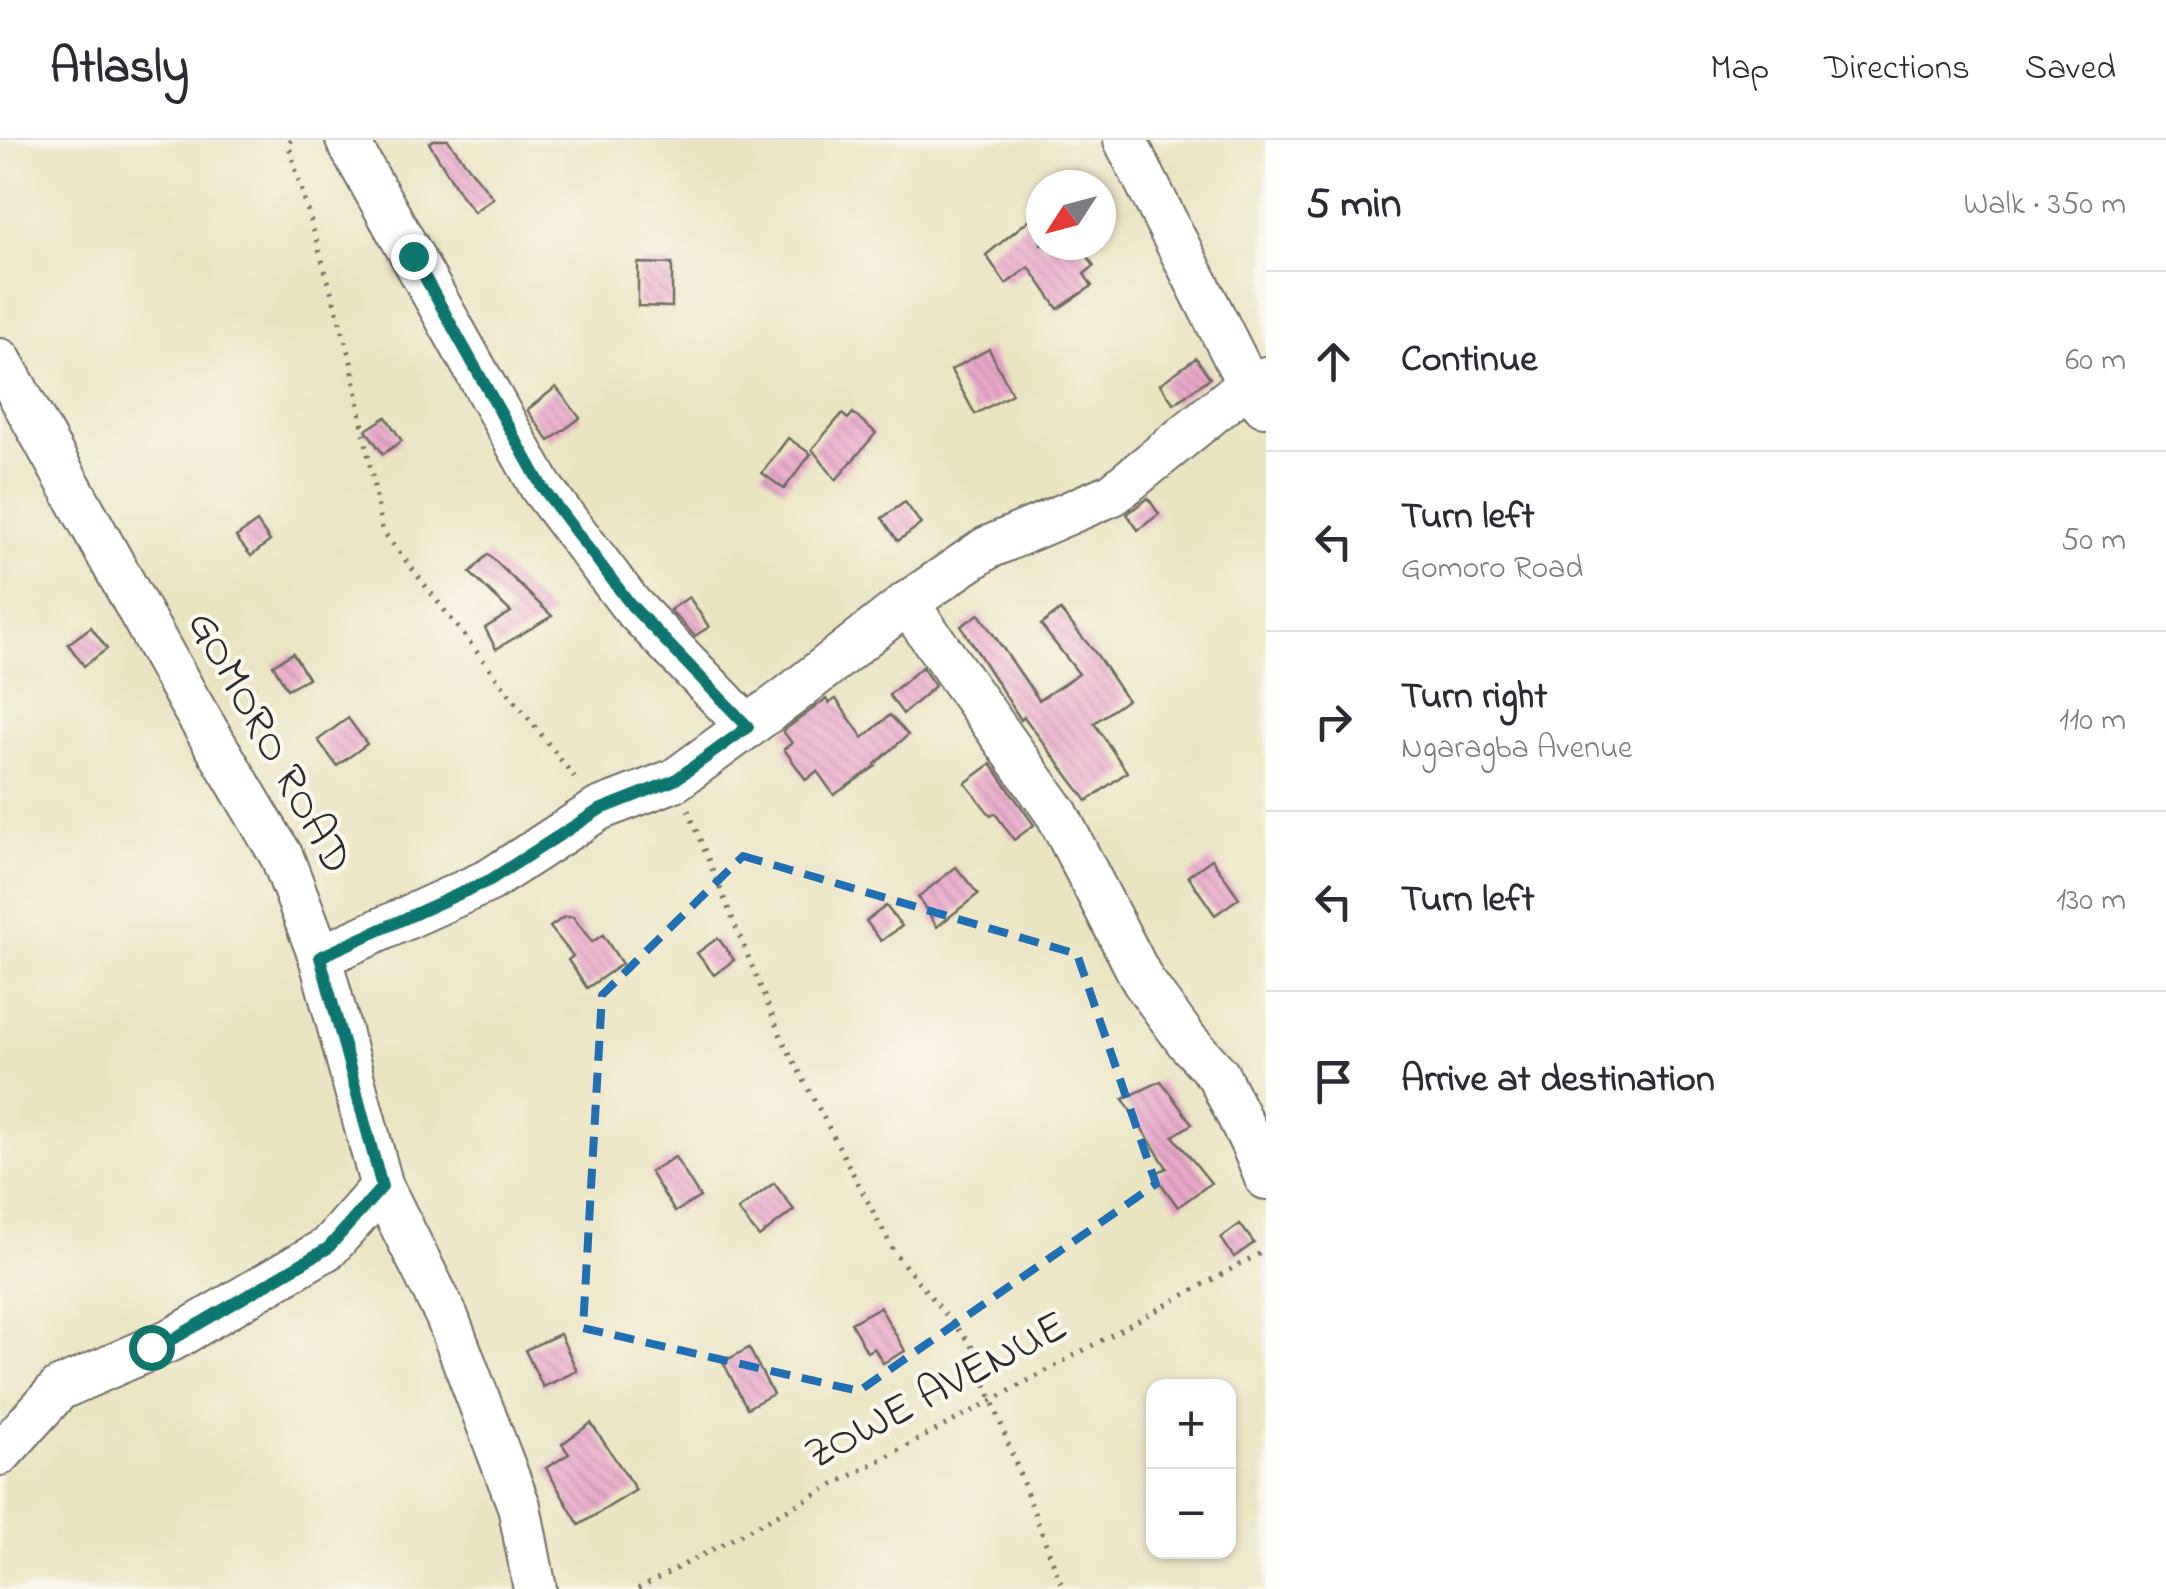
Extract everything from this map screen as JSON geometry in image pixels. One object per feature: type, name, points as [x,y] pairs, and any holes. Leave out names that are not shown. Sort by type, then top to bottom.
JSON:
[{"type":"street","points":[[348,140],[542,487],[631,605],[748,727]]},
{"type":"street","points":[[320,957],[490,880],[599,810],[675,780],[907,603],[987,548],[1113,494],[1260,390],[1124,140]]},
{"type":"street","name":"GOMORO ROAD","points":[[0,360],[179,683],[282,857],[320,957],[382,1187],[447,1317],[519,1506],[535,1589]]},
{"type":"street","points":[[907,603],[1056,814],[1143,981],[1187,1041],[1218,1075],[1266,1178]]},
{"type":"street","points":[[0,1454],[59,1388],[175,1338],[328,1248],[382,1187]]},
{"type":"path","points":[[291,140],[288,143],[350,356],[382,530],[599,810]]},
{"type":"path","points":[[675,780],[781,1037],[896,1256],[971,1346],[1063,1589]]},
{"type":"path","name":"ZOWE AVENUE","points":[[638,1589],[1266,1250]]},
{"type":"highlighted area","points":[[743,856],[1077,954],[1156,1184],[859,1391],[583,1328],[602,995]]},
{"type":"building","points":[[448,140],[493,198],[474,212],[429,143]]},
{"type":"building","points":[[1026,222],[1026,260],[1090,260],[1094,266],[1084,274],[1092,286],[1058,309],[1029,267],[1006,284],[986,255]]},
{"type":"building","points":[[638,263],[672,264],[672,307],[638,306]]},
{"type":"building","points":[[989,349],[1012,394],[975,414],[951,370]]},
{"type":"building","points":[[1196,358],[1210,378],[1174,404],[1160,384]]},
{"type":"building","points":[[556,387],[580,418],[549,441],[527,410]]},
{"type":"building","points":[[853,413],[876,433],[836,480],[812,449],[842,414],[848,419]]},
{"type":"building","points":[[386,417],[402,441],[383,454],[366,430]]},
{"type":"building","points":[[788,438],[811,454],[784,489],[762,473]]},
{"type":"building","points":[[1148,498],[1159,514],[1138,530],[1127,514]]},
{"type":"building","points":[[905,502],[921,524],[898,541],[882,518]]},
{"type":"building","points":[[257,522],[270,541],[251,556],[236,537]]},
{"type":"building","points":[[488,554],[552,616],[496,649],[485,628],[511,612],[470,573]]},
{"type":"building","points":[[689,597],[709,627],[695,636],[670,610]]},
{"type":"building","points":[[1060,610],[1127,700],[1094,723],[1127,772],[1087,801],[1024,717],[1021,720],[961,626],[979,614],[1039,700],[1079,674],[1041,625]]},
{"type":"building","points":[[91,627],[107,649],[84,666],[68,644]]},
{"type":"building","points":[[293,653],[308,678],[287,689],[273,665]]},
{"type":"building","points":[[922,667],[935,686],[903,714],[889,695]]},
{"type":"building","points":[[826,699],[829,703],[836,699],[863,738],[890,715],[908,735],[876,766],[834,795],[817,771],[806,780],[784,749],[792,743],[783,731]]},
{"type":"building","points":[[348,718],[367,744],[337,766],[318,740]]},
{"type":"building","points":[[991,764],[1034,825],[1014,840],[995,813],[991,816],[965,783]]},
{"type":"building","points":[[1212,859],[1239,898],[1215,915],[1188,876]]},
{"type":"building","points":[[956,867],[978,894],[937,927],[918,897]]},
{"type":"building","points":[[886,906],[902,926],[881,941],[866,921]]},
{"type":"building","points":[[564,917],[573,917],[592,942],[603,935],[622,964],[587,988],[568,960],[573,956],[550,927]]},
{"type":"building","points":[[718,938],[734,960],[714,975],[697,953]]},
{"type":"building","points":[[1161,1081],[1192,1124],[1173,1136],[1211,1183],[1178,1207],[1154,1174],[1167,1168],[1123,1099]]},
{"type":"building","points":[[675,1157],[700,1197],[675,1212],[650,1172]]},
{"type":"building","points":[[774,1183],[794,1210],[759,1237],[738,1210]]},
{"type":"building","points":[[1240,1224],[1254,1243],[1234,1257],[1221,1238]]},
{"type":"building","points":[[880,1307],[905,1351],[883,1363],[874,1348],[867,1352],[851,1323]]},
{"type":"building","points":[[560,1334],[577,1371],[543,1387],[525,1350]]},
{"type":"building","points":[[749,1348],[773,1394],[747,1408],[723,1362]]},
{"type":"building","points":[[591,1423],[636,1490],[579,1525],[546,1468],[569,1454],[562,1444]]},
{"type":"route","points":[[151,1347],[175,1338],[328,1248],[382,1187],[320,957],[490,880],[599,810],[675,780],[748,727],[631,605],[542,487],[413,256]]}]
